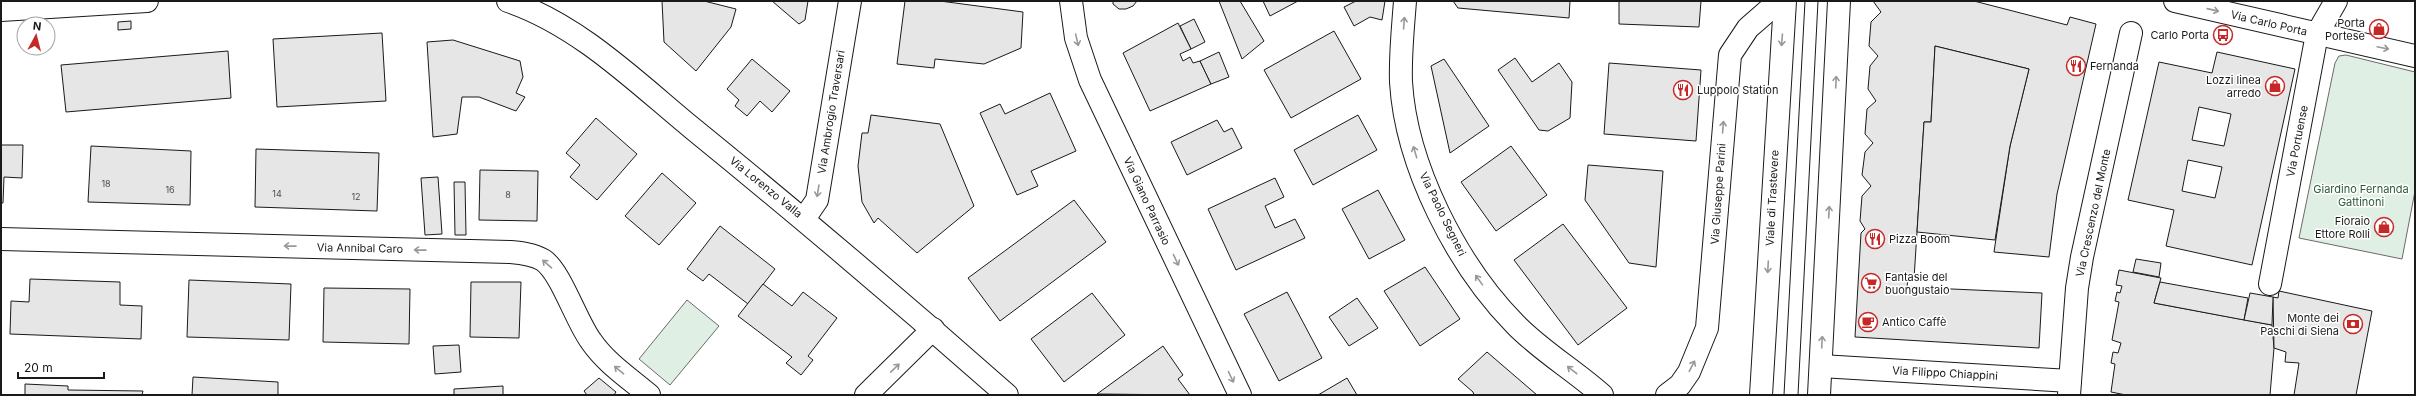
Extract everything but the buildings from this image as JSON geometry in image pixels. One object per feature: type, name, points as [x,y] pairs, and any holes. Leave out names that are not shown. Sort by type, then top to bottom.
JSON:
[{"type":"street","points":[[1,10],[147,1]]},
{"type":"street","name":"Via Lorenzo Valla","points":[[508,1],[541,15],[595,50],[804,219],[933,329],[1007,395]]},
{"type":"street","name":"Via Ambrogio Traversari","points":[[804,219],[817,200],[850,1]]},
{"type":"street","name":"Via Giano Parrasio","points":[[1071,1],[1076,38],[1088,74],[1240,395]]},
{"type":"street","name":"Via Paolo Segneri","points":[[1405,1],[1400,64],[1405,108],[1414,150],[1449,232],[1473,272],[1516,325],[1602,395]]},
{"type":"street","name":"Via Giuseppe Parini","points":[[1667,395],[1680,385],[1689,372],[1707,328],[1730,55],[1748,28],[1779,1]]},
{"type":"street","name":"Viale di Trastevere","points":[[1761,395],[1785,1]]},
{"type":"street","points":[[1819,395],[1840,1]]},
{"type":"street","name":"Via Carlo Porta","points":[[2174,1],[2415,56]]},
{"type":"street","name":"Via Portuense","points":[[2270,284],[2317,34],[2336,1]]},
{"type":"street","name":"Via Crescenzo del Monte","points":[[2070,388],[2077,288],[2082,257],[2131,33]]},
{"type":"street","name":"Via Annibal Caro","points":[[1,239],[510,252],[531,255],[543,260],[551,267],[579,323],[604,358],[649,395]]},
{"type":"street","points":[[866,395],[933,329]]},
{"type":"street","name":"Via Filippo Chiappini","points":[[1820,366],[2070,388]]},
{"type":"green space","name":"Giardino Fernanda Gattinoni","points":[[2346,55],[2415,72],[2415,191],[2402,259],[2299,238],[2335,63],[2339,56]]},
{"type":"green space","points":[[687,300],[719,326],[670,385],[639,359]]},
{"type":"tram line","points":[[1784,395],[1805,1]]},
{"type":"tram line","points":[[1798,395],[1818,1]]},
{"type":"place","name":"Porta Portese","points":[[2379,29]]},
{"type":"place","name":"Carlo Porta","points":[[2223,35]]},
{"type":"place","name":"Fernanda","points":[[2076,66]]},
{"type":"place","name":"Lozzi linea arredo","points":[[2275,86]]},
{"type":"place","name":"Luppolo Station","points":[[1683,90]]},
{"type":"place","name":"Fioraio Ettore Rolli","points":[[2384,227]]},
{"type":"place","name":"Pizza Boom","points":[[1875,239]]},
{"type":"place","name":"Fantasie del buongustaio","points":[[1871,283]]},
{"type":"place","name":"Antico Caffè","points":[[1868,322]]},
{"type":"place","name":"Monte dei Paschi di Siena","points":[[2353,324]]}]
